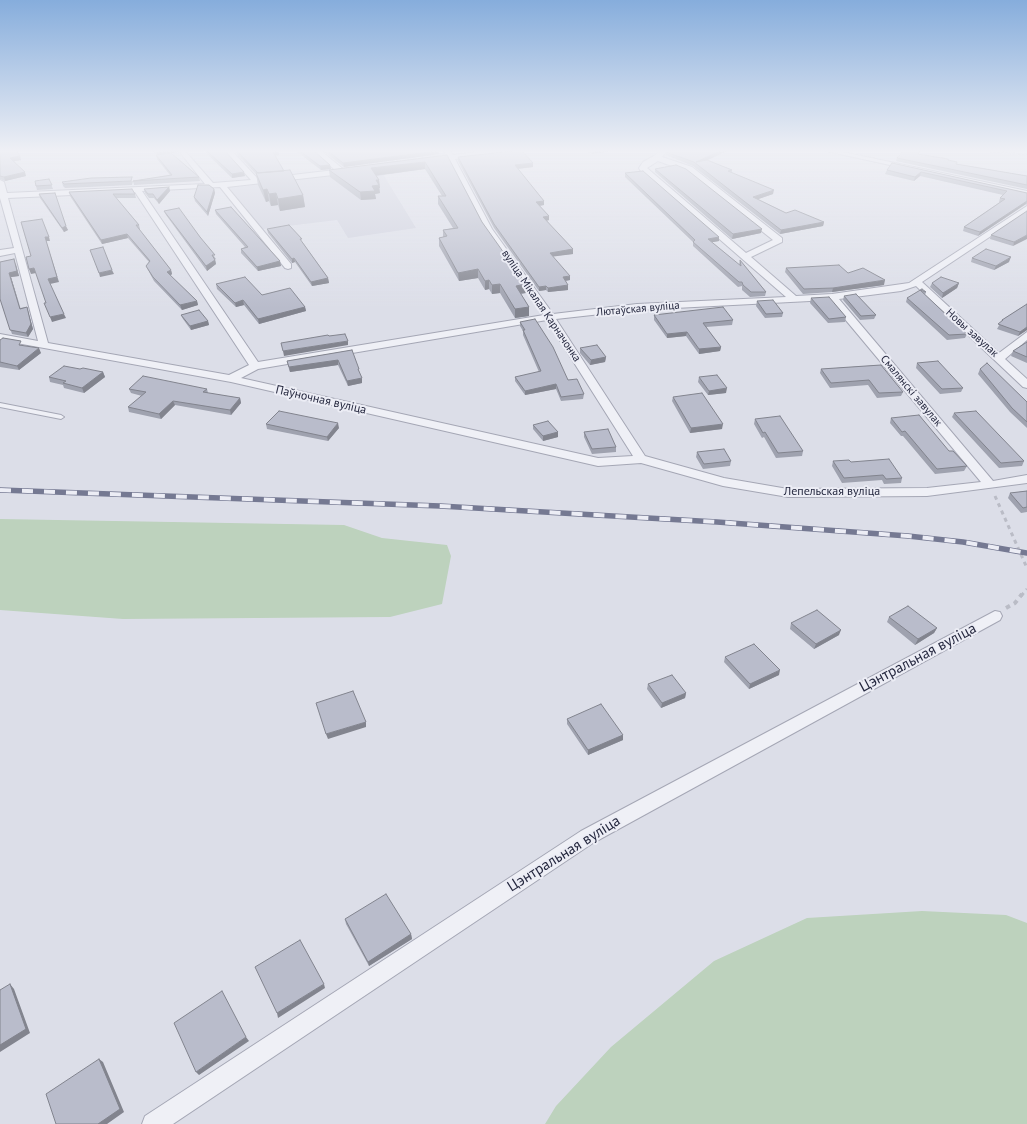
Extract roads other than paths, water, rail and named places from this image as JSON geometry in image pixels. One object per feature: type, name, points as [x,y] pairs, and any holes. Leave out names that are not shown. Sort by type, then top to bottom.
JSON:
[{"type":"street","points":[[5,203],[44,345]]},
{"type":"street","points":[[147,203],[255,366]]},
{"type":"street","points":[[237,203],[288,266]]},
{"type":"street","name":"вуліца Мікалая Карначонка","points":[[475,203],[488,229],[550,317],[641,459]]},
{"type":"street","points":[[684,203],[794,299]]},
{"type":"street","points":[[733,203],[779,240],[745,257]]},
{"type":"street","name":"Лютаўская вуліца","points":[[232,379],[255,366],[550,317],[636,308],[832,297],[901,288],[917,282],[1027,208]]},
{"type":"street","points":[[0,253],[19,250]]},
{"type":"street","name":"Новы завулак","points":[[917,282],[1027,385]]},
{"type":"street","name":"Смалянскі завулак","points":[[832,297],[990,485]]},
{"type":"street","points":[[1000,358],[1027,335]]},
{"type":"street","name":"Паўночная вуліца","points":[[0,337],[232,379],[598,462],[641,459]]},
{"type":"street","name":"Лепельская вуліца","points":[[641,459],[723,482],[788,494],[928,492],[1027,479]]},
{"type":"street","name":"Цэнтральная вуліца","points":[[153,1124],[587,836],[996,616]]},
{"type":"lane","points":[[0,405],[61,416]]},
{"type":"railway","points":[[0,490],[440,506],[717,522],[908,536],[963,542],[1027,553]]}]
